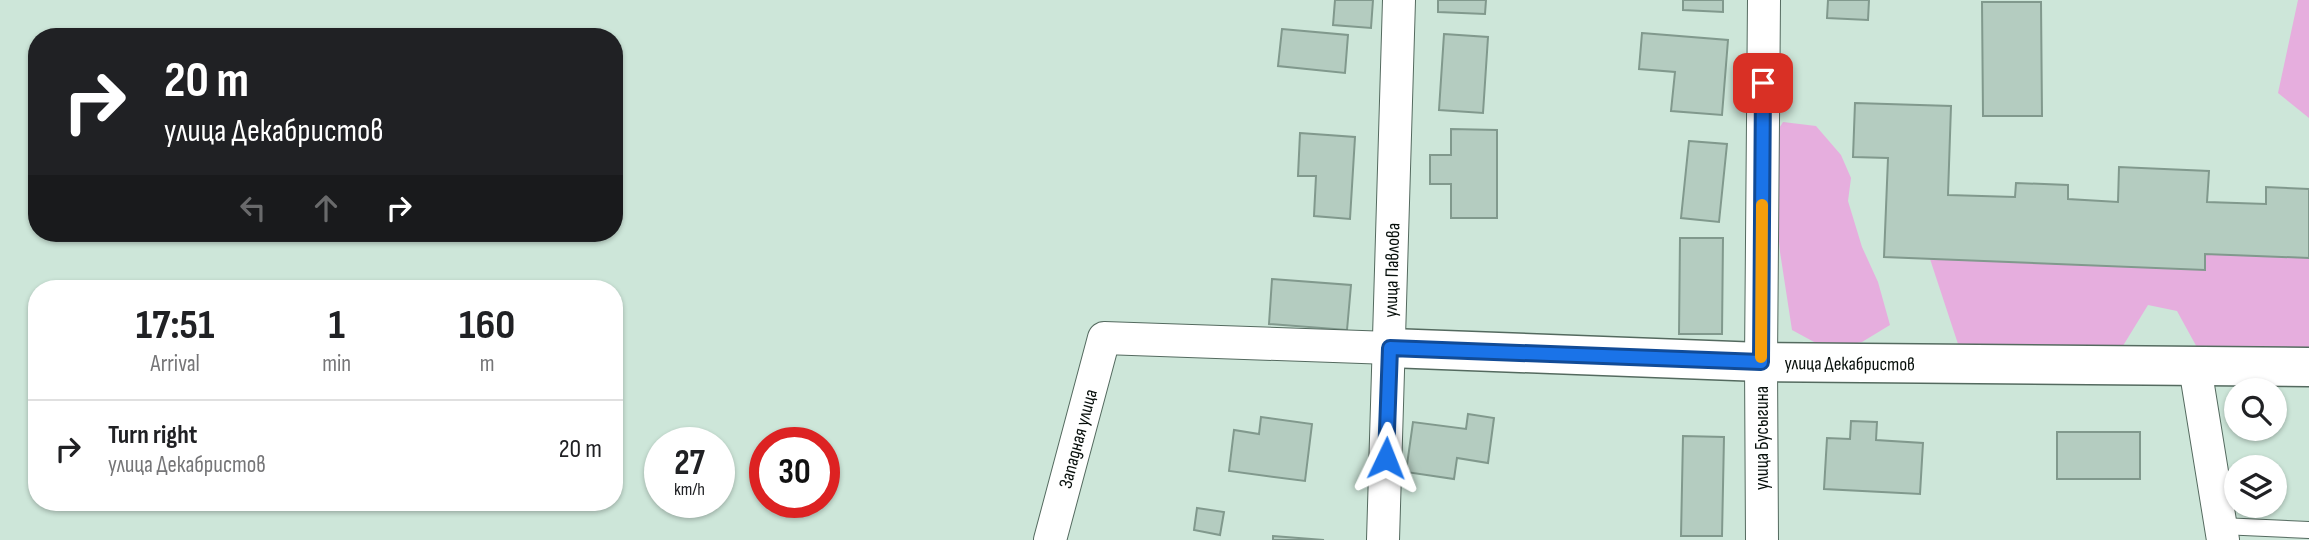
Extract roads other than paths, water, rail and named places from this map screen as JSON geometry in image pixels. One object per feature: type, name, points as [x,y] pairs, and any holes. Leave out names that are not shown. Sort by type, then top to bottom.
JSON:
[{"type":"street","name":"улица Павлова","points":[[1383,540],[1399,0]]},
{"type":"street","name":"улица Бусыгина","points":[[1762,540],[1764,0]]},
{"type":"street","name":"Западная улица","points":[[1049,540],[1104,338],[1390,348]]},
{"type":"street","name":"улица Декабристов","points":[[1390,348],[1761,362],[2309,367]]},
{"type":"street","points":[[2195,367],[2222,533]]},
{"type":"lane","points":[[2222,533],[2309,530]]}]
